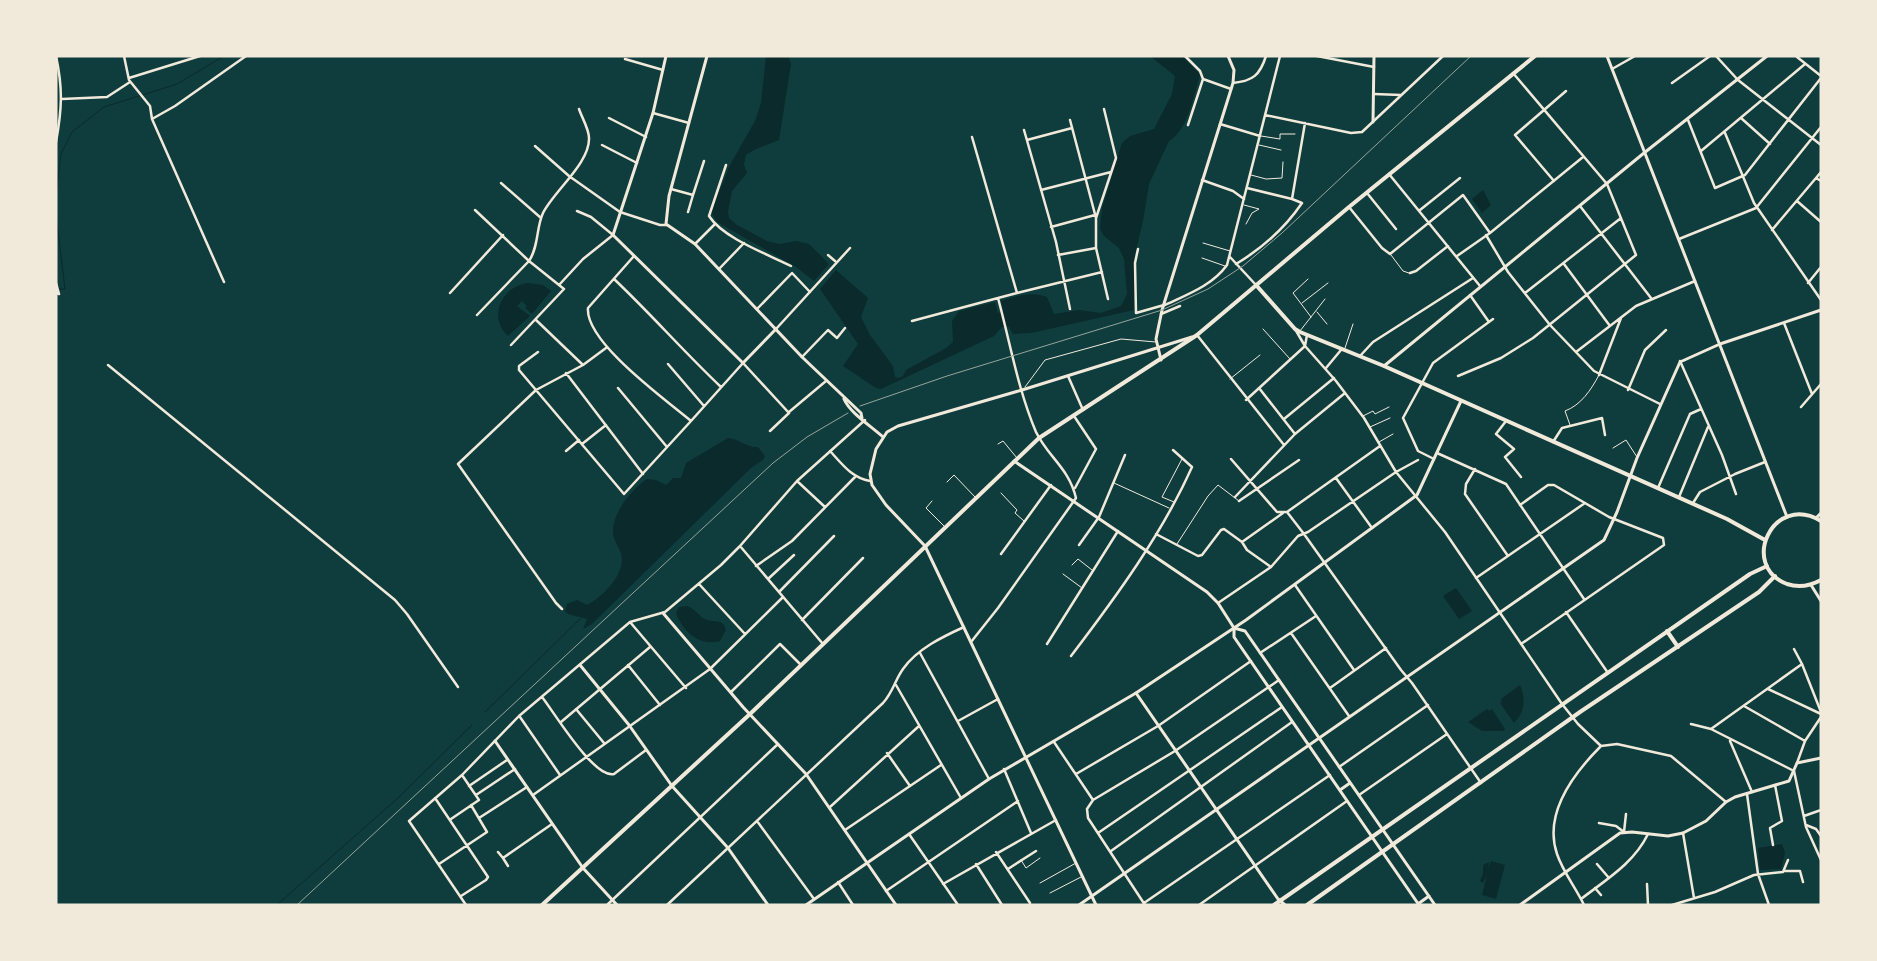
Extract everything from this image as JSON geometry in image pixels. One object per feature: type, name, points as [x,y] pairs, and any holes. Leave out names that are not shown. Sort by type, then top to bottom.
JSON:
[{"type":"main road","points":[[666,56],[646,137],[613,235],[743,363],[776,328]]},
{"type":"main road","points":[[707,56],[671,189],[665,216],[667,225],[695,244],[802,357],[844,398],[857,416],[864,419],[883,437]]},
{"type":"main road","points":[[1161,360],[1157,342],[1161,314],[1233,83],[1234,70],[1228,56]]},
{"type":"main road","points":[[1373,122],[1374,56]]},
{"type":"main road","points":[[542,905],[750,714],[1039,438],[1197,335],[1349,207],[1535,56]]},
{"type":"main road","points":[[1607,56],[1787,517]]},
{"type":"main road","points":[[1384,366],[1644,153],[1767,56]]},
{"type":"main road","points":[[1256,285],[1294,329],[1343,351],[1384,366],[1693,503],[1746,527],[1765,540]]},
{"type":"main road","points":[[1079,905],[1320,738],[1406,675],[1603,540],[1680,361],[1720,344],[1821,310]]},
{"type":"main road","points":[[1096,905],[925,546],[881,498],[870,481],[873,457],[883,437],[889,430],[907,422],[1022,390],[1197,335]]},
{"type":"main road","points":[[806,905],[1004,769],[1054,742],[1136,693],[1234,628],[1417,496],[1461,401]]},
{"type":"main road","points":[[1016,460],[1207,592],[1218,603],[1234,628],[1234,637],[1418,904],[1429,896]]},
{"type":"main road","points":[[1821,513],[1818,520],[1801,514],[1787,517],[1774,526],[1765,540],[1764,552],[1767,566],[1775,576],[1792,585],[1811,585],[1821,580]]},
{"type":"main road","points":[[1274,905],[1667,631],[1750,574],[1767,566]]},
{"type":"main road","points":[[1307,905],[1573,718],[1759,592],[1775,576]]},
{"type":"main road","points":[[1811,585],[1821,601]]},
{"type":"main road","points":[[663,613],[730,692],[806,774],[896,905]]},
{"type":"main road","points":[[1234,628],[1245,630],[1435,905]]},
{"type":"main road","points":[[1667,631],[1678,647]]},
{"type":"main road","points":[[580,665],[630,725],[672,786],[728,848],[768,905]]},
{"type":"main road","points":[[1136,693],[1199,788],[1285,905]]},
{"type":"main road","points":[[495,742],[584,868],[617,905]]},
{"type":"main road","points":[[1520,905],[1624,832],[1668,836],[1683,833],[1706,821],[1726,802],[1747,793],[1791,780],[1796,763],[1821,758]]},
{"type":"main road","points":[[1340,790],[1350,783]]},
{"type":"street","points":[[56,56],[62,99],[56,142]]},
{"type":"street","points":[[124,56],[130,81],[150,106],[152,119],[224,282]]},
{"type":"street","points":[[62,99],[107,97],[130,81],[200,56]]},
{"type":"street","points":[[152,119],[175,106],[246,56]]},
{"type":"street","points":[[1185,56],[1200,71],[1203,79],[1188,124]]},
{"type":"street","points":[[1233,83],[1255,78],[1261,72],[1266,56]]},
{"type":"street","points":[[1138,249],[1135,263],[1136,313],[1164,306],[1199,289],[1221,273],[1230,257],[1280,56]]},
{"type":"street","points":[[1317,56],[1374,67]]},
{"type":"street","points":[[1265,115],[1357,134],[1368,129],[1373,122],[1443,56]]},
{"type":"street","points":[[1612,69],[1635,56]]},
{"type":"street","points":[[1672,83],[1710,56]]},
{"type":"street","points":[[1716,56],[1738,80],[1821,145]]},
{"type":"street","points":[[1688,120],[1716,188],[1742,177],[1770,144],[1821,77],[1797,57]]},
{"type":"street","points":[[625,59],[663,70]]},
{"type":"street","points":[[1700,151],[1725,133],[1805,64]]},
{"type":"street","points":[[1458,376],[1501,358],[1550,325],[1636,255],[1607,184],[1513,74]]},
{"type":"street","points":[[1203,79],[1231,89]]},
{"type":"street","points":[[1554,181],[1515,135],[1566,91]]},
{"type":"street","points":[[1374,94],[1401,95]]},
{"type":"street","points":[[477,315],[529,261],[535,248],[541,219],[569,176],[585,156],[589,140],[579,109]]},
{"type":"street","points":[[1095,216],[1116,158],[1104,109]]},
{"type":"street","points":[[653,113],[689,123]]},
{"type":"street","points":[[609,118],[646,137]]},
{"type":"street","points":[[1741,118],[1770,144]]},
{"type":"street","points":[[1070,120],[1095,216],[1096,248],[1108,299]]},
{"type":"street","points":[[1220,124],[1260,136]]},
{"type":"street","points":[[1292,198],[1304,124]]},
{"type":"street","points":[[1679,239],[1756,208],[1821,127]]},
{"type":"street","points":[[1027,140],[1072,128]]},
{"type":"street","points":[[1024,130],[1051,227],[1070,309]]},
{"type":"street","points":[[1725,133],[1756,208],[1821,300]]},
{"type":"street","points":[[972,137],[1017,293]]},
{"type":"street","points":[[602,145],[637,163]]},
{"type":"street","points":[[535,146],[569,176],[620,212],[660,225],[667,225]]},
{"type":"street","points":[[1457,256],[1490,233],[1583,157]]},
{"type":"street","points":[[688,212],[704,161]]},
{"type":"street","points":[[726,165],[708,213],[715,224],[744,243],[791,266]]},
{"type":"street","points":[[1041,190],[1111,172]]},
{"type":"street","points":[[1772,230],[1821,172]]},
{"type":"street","points":[[1389,174],[1480,286]]},
{"type":"street","points":[[1419,210],[1460,178]]},
{"type":"street","points":[[1816,178],[1821,182]]},
{"type":"street","points":[[1202,180],[1233,190],[1244,199]]},
{"type":"street","points":[[501,183],[541,219]]},
{"type":"street","points":[[1236,264],[1263,244],[1294,214],[1302,203],[1292,198],[1247,188]]},
{"type":"street","points":[[671,189],[693,195]]},
{"type":"street","points":[[1367,193],[1396,229]]},
{"type":"street","points":[[1349,207],[1382,248],[1390,254],[1463,195],[1490,233]]},
{"type":"street","points":[[1797,201],[1821,222]]},
{"type":"street","points":[[1580,206],[1624,265],[1652,298]]},
{"type":"street","points":[[475,210],[529,261],[564,289],[511,345]]},
{"type":"street","points":[[558,285],[583,259],[613,235],[591,217],[577,211]]},
{"type":"street","points":[[1051,227],[1095,216]]},
{"type":"street","points":[[1525,293],[1621,218]]},
{"type":"street","points":[[695,244],[715,224]]},
{"type":"street","points":[[450,293],[502,235]]},
{"type":"street","points":[[1486,235],[1505,266],[1550,325],[1599,375],[1660,404]]},
{"type":"street","points":[[719,269],[744,243]]},
{"type":"street","points":[[1410,273],[1416,271],[1448,246]]},
{"type":"street","points":[[776,328],[835,262],[850,248]]},
{"type":"street","points":[[1058,255],[1096,248]]},
{"type":"street","points":[[634,256],[588,308],[590,322],[606,348],[691,421]]},
{"type":"street","points":[[828,256],[835,262]]},
{"type":"street","points":[[1230,257],[1256,285]]},
{"type":"street","points":[[1564,264],[1610,326]]},
{"type":"street","points":[[1808,283],[1821,267]]},
{"type":"street","points":[[912,321],[1102,272]]},
{"type":"street","points":[[757,309],[792,273],[810,292]]},
{"type":"street","points":[[1358,357],[1373,342],[1473,278]]},
{"type":"street","points":[[614,279],[660,324],[690,359],[721,387]]},
{"type":"street","points":[[1576,352],[1636,306],[1695,281]]},
{"type":"street","points":[[56,283],[58,294]]},
{"type":"street","points":[[1470,295],[1489,322]]},
{"type":"street","points":[[970,642],[998,608],[1075,500],[1071,480],[1039,438],[1022,390],[998,298]]},
{"type":"street","points":[[1161,314],[1180,306]]},
{"type":"street","points":[[1599,375],[1621,318]]},
{"type":"street","points":[[1434,459],[1418,451],[1403,420],[1421,384],[1436,361],[1493,319]]},
{"type":"street","points":[[536,320],[583,365]]},
{"type":"street","points":[[1784,323],[1812,394]]},
{"type":"street","points":[[802,357],[828,330],[837,338],[845,328]]},
{"type":"street","points":[[1294,329],[1305,346],[1346,393],[1396,472],[1417,496],[1476,578],[1562,704],[1601,746]]},
{"type":"street","points":[[1628,390],[1645,350],[1666,330]]},
{"type":"street","points":[[1197,335],[1230,380],[1284,445]]},
{"type":"street","points":[[1246,400],[1305,346],[1307,335]]},
{"type":"street","points":[[562,609],[458,464],[536,390],[566,372],[583,365],[606,348]]},
{"type":"street","points":[[1326,368],[1343,351]]},
{"type":"street","points":[[538,352],[518,368],[624,494],[743,363],[789,413]]},
{"type":"street","points":[[1680,361],[1709,426],[1736,494]]},
{"type":"street","points":[[668,364],[704,406]]},
{"type":"street","points":[[108,366],[395,600],[408,614],[458,687]]},
{"type":"street","points":[[566,372],[643,474]]},
{"type":"street","points":[[1068,376],[1083,410]]},
{"type":"street","points":[[1284,419],[1334,378]]},
{"type":"street","points":[[770,431],[826,381]]},
{"type":"street","points":[[1801,406],[1821,384]]},
{"type":"street","points":[[618,388],[668,447]]},
{"type":"street","points":[[1259,388],[1295,434]]},
{"type":"street","points":[[1235,497],[1295,434],[1346,393]]},
{"type":"street","points":[[1658,488],[1690,414],[1701,409]]},
{"type":"street","points":[[1074,416],[1096,449],[1074,489]]},
{"type":"street","points":[[1553,442],[1562,428],[1602,418],[1605,435]]},
{"type":"street","points":[[466,905],[409,821],[462,775],[519,716],[630,622],[663,613],[699,584],[740,546],[797,481],[864,419]]},
{"type":"street","points":[[1506,421],[1496,434],[1514,449],[1505,457],[1522,477]]},
{"type":"street","points":[[582,444],[606,425]]},
{"type":"street","points":[[1679,497],[1709,426]]},
{"type":"street","points":[[566,451],[579,440]]},
{"type":"street","points":[[1242,542],[1379,444]]},
{"type":"street","points":[[1071,656],[1156,534],[1192,467],[1173,450]]},
{"type":"street","points":[[830,451],[856,476],[870,481]]},
{"type":"street","points":[[1437,453],[1506,484],[1584,599]]},
{"type":"street","points":[[1079,546],[1099,517],[1125,455]]},
{"type":"street","points":[[1231,459],[1277,512],[1285,513],[1304,534],[1428,705],[1481,783]]},
{"type":"street","points":[[1239,501],[1299,460]]},
{"type":"street","points":[[1218,603],[1271,567],[1296,538],[1396,472],[1418,460]]},
{"type":"street","points":[[1693,503],[1700,492],[1735,474],[1766,462]]},
{"type":"street","points":[[1475,469],[1464,488],[1465,494],[1508,556]]},
{"type":"street","points":[[756,566],[792,541],[856,476]]},
{"type":"street","points":[[1335,477],[1372,529]]},
{"type":"street","points":[[797,481],[825,508]]},
{"type":"street","points":[[1520,505],[1552,484],[1614,518],[1663,538],[1664,542],[1664,545],[1521,644]]},
{"type":"street","points":[[1001,554],[1052,485]]},
{"type":"street","points":[[1476,578],[1585,503]]},
{"type":"street","points":[[1156,534],[1202,555],[1224,528],[1242,542],[1247,550],[1271,567]]},
{"type":"street","points":[[1047,644],[1118,531]]},
{"type":"street","points":[[778,592],[834,536]]},
{"type":"street","points":[[740,546],[823,644]]},
{"type":"street","points":[[768,580],[794,555]]},
{"type":"street","points":[[802,620],[863,558]]},
{"type":"street","points":[[699,584],[745,634]]},
{"type":"street","points":[[1295,585],[1354,670]]},
{"type":"street","points":[[533,795],[604,743],[686,688],[710,669],[783,597]]},
{"type":"street","points":[[1566,612],[1608,673]]},
{"type":"street","points":[[1260,653],[1316,616]]},
{"type":"street","points":[[630,622],[686,688]]},
{"type":"street","points":[[667,905],[883,703],[896,686],[904,667],[936,641],[964,627]]},
{"type":"street","points":[[1292,633],[1349,716]]},
{"type":"street","points":[[730,692],[780,644],[801,665]]},
{"type":"street","points":[[561,722],[650,647]]},
{"type":"street","points":[[1329,688],[1386,648]]},
{"type":"street","points":[[1794,649],[1802,664],[1821,714]]},
{"type":"street","points":[[920,653],[989,779]]},
{"type":"street","points":[[1076,774],[1158,726],[1251,661]]},
{"type":"street","points":[[1711,729],[1802,664]]},
{"type":"street","points":[[628,665],[660,705]]},
{"type":"street","points":[[1279,680],[1175,751],[1093,800],[1088,807],[1087,815],[1144,904],[1330,775]]},
{"type":"street","points":[[896,686],[961,798]]},
{"type":"street","points":[[1768,689],[1821,714]]},
{"type":"street","points":[[542,696],[586,756],[601,770],[611,775],[646,750]]},
{"type":"street","points":[[958,721],[998,699]]},
{"type":"street","points":[[1339,767],[1428,705]]},
{"type":"street","points":[[1744,706],[1805,741]]},
{"type":"street","points":[[1098,833],[1282,707]]},
{"type":"street","points":[[576,709],[604,743]]},
{"type":"street","points":[[1796,763],[1805,741],[1821,714]]},
{"type":"street","points":[[519,716],[560,775]]},
{"type":"street","points":[[1111,851],[1292,722]]},
{"type":"street","points":[[1691,724],[1711,729],[1794,771],[1806,825],[1821,860]]},
{"type":"street","points":[[830,807],[887,753],[919,726]]},
{"type":"street","points":[[1359,795],[1448,734]]},
{"type":"street","points":[[1730,739],[1752,792]]},
{"type":"street","points":[[1054,742],[1093,800]]},
{"type":"street","points":[[607,905],[778,744]]},
{"type":"street","points":[[1584,905],[1556,849],[1556,812],[1581,768],[1601,746],[1617,744],[1670,756],[1726,802]]},
{"type":"street","points":[[887,753],[910,786]]},
{"type":"street","points":[[470,786],[508,760]]},
{"type":"street","points":[[845,830],[942,765]]},
{"type":"street","points":[[476,795],[515,769]]},
{"type":"street","points":[[1004,769],[1031,833]]},
{"type":"street","points":[[450,819],[478,800],[462,775]]},
{"type":"street","points":[[1773,845],[1770,828],[1782,821],[1775,785]]},
{"type":"street","points":[[479,818],[527,787]]},
{"type":"street","points":[[1747,793],[1758,874],[1769,905]]},
{"type":"street","points":[[435,798],[468,845],[488,878],[461,896]]},
{"type":"street","points":[[886,891],[1018,801]]},
{"type":"street","points":[[1199,905],[1348,801]]},
{"type":"street","points":[[439,864],[486,832],[471,805]]},
{"type":"street","points":[[1804,816],[1821,810]]},
{"type":"street","points":[[1624,832],[1626,814]]},
{"type":"street","points":[[943,884],[996,852],[1056,820]]},
{"type":"street","points":[[757,821],[814,899]]},
{"type":"street","points":[[503,858],[552,824]]},
{"type":"street","points":[[1599,824],[1616,826],[1624,832]]},
{"type":"street","points":[[1806,825],[1816,829],[1821,836]]},
{"type":"street","points":[[1683,833],[1694,899]]},
{"type":"street","points":[[909,834],[958,905]]},
{"type":"street","points":[[1581,898],[1630,861],[1642,846],[1648,834]]},
{"type":"street","points":[[1008,869],[1036,851]]},
{"type":"street","points":[[498,852],[508,866]]},
{"type":"street","points":[[996,852],[1030,903]]},
{"type":"street","points":[[1784,871],[1788,860]]},
{"type":"street","points":[[976,864],[1001,903],[996,905]]},
{"type":"street","points":[[1597,864],[1608,878]]},
{"type":"street","points":[[1672,905],[1715,892],[1758,874],[1800,871],[1803,882]]},
{"type":"street","points":[[838,882],[853,905]]},
{"type":"street","points":[[1647,884],[1648,905]]},
{"type":"street","points":[[1595,888],[1601,895]]},
{"type":"lane","points":[[1260,136],[1280,139],[1280,134],[1295,134]]},
{"type":"lane","points":[[1258,145],[1280,150]]},
{"type":"lane","points":[[1250,175],[1266,179],[1282,178],[1283,162]]},
{"type":"lane","points":[[1243,205],[1259,209],[1252,213],[1246,224]]},
{"type":"lane","points":[[1203,242],[1231,251]]},
{"type":"lane","points":[[1390,254],[1403,271],[1410,273]]},
{"type":"lane","points":[[1202,258],[1225,267]]},
{"type":"lane","points":[[1308,279],[1293,293],[1311,317]]},
{"type":"lane","points":[[1301,303],[1328,283]]},
{"type":"lane","points":[[1300,332],[1317,311],[1316,308],[1326,299]]},
{"type":"lane","points":[[1317,311],[1327,324]]},
{"type":"lane","points":[[1343,351],[1353,324]]},
{"type":"lane","points":[[1263,329],[1290,360]]},
{"type":"lane","points":[[1022,390],[1045,360],[1121,339],[1157,342]]},
{"type":"lane","points":[[1230,380],[1260,356]]},
{"type":"lane","points":[[1571,426],[1565,410],[1573,408],[1583,399],[1599,375]]},
{"type":"lane","points":[[1362,416],[1373,411],[1375,414],[1389,408]]},
{"type":"lane","points":[[1369,428],[1390,418]]},
{"type":"lane","points":[[1379,444],[1393,434]]},
{"type":"lane","points":[[1613,448],[1626,440],[1637,458]]},
{"type":"lane","points":[[998,444],[1003,441],[1016,460]]},
{"type":"lane","points":[[1174,502],[1162,497],[1182,458]]},
{"type":"lane","points":[[947,482],[954,475],[976,497]]},
{"type":"lane","points":[[1114,483],[1170,508]]},
{"type":"lane","points":[[1177,544],[1214,487],[1220,485],[1239,501]]},
{"type":"lane","points":[[1001,493],[1017,510],[1015,513],[1025,522]]},
{"type":"lane","points":[[932,501],[926,508],[944,527]]},
{"type":"lane","points":[[1072,565],[1078,559],[1093,571]]},
{"type":"lane","points":[[1064,574],[1082,588]]},
{"type":"lane","points":[[1021,860],[1026,868],[1040,858]]},
{"type":"lane","points":[[1040,883],[1076,862]]},
{"type":"lane","points":[[1050,893],[1082,876]]},
{"type":"water","points":[[766,56],[788,56],[791,64],[779,140],[746,155],[744,165],[747,173],[732,191],[728,211],[729,218],[737,225],[767,241],[779,244],[796,241],[809,244],[829,264],[814,281],[796,267],[717,222],[711,212],[730,165],[755,121],[761,103]]},
{"type":"water","points":[[1150,56],[1182,56],[1200,76],[1185,121],[1176,136],[1169,141],[1149,184],[1134,259],[1134,310],[1031,333],[1013,334],[1009,327],[1002,327],[994,336],[881,389],[876,388],[843,366],[858,344],[820,289],[836,270],[868,298],[861,317],[870,335],[893,366],[895,377],[899,378],[903,376],[906,370],[946,348],[953,342],[952,321],[959,311],[995,302],[998,313],[1003,311],[1001,301],[1030,294],[1047,297],[1054,314],[1079,310],[1101,313],[1121,306],[1127,294],[1124,259],[1119,248],[1104,236],[1100,229],[1102,208],[1122,143],[1130,136],[1154,129],[1172,94],[1175,76]]},
{"type":"water","points":[[1483,190],[1491,205],[1482,213],[1472,199]]},
{"type":"water","points":[[528,283],[543,285],[551,291],[532,314],[525,308],[527,306],[522,301],[517,306],[530,316],[508,336],[499,320],[500,304],[511,290],[519,285]]},
{"type":"water","points":[[728,438],[758,447],[765,456],[763,460],[751,468],[592,624],[583,629],[587,619],[568,614],[565,611],[567,604],[577,600],[587,605],[607,590],[618,575],[622,559],[614,538],[613,529],[617,515],[625,501],[647,479],[656,480],[666,485],[673,478],[681,478],[686,463]]},
{"type":"water","points":[[1456,588],[1472,611],[1459,619],[1443,596]]},
{"type":"water","points":[[687,606],[704,619],[721,622],[725,626],[726,630],[720,641],[706,642],[699,640],[688,632],[676,613],[679,607]]},
{"type":"water","points":[[1520,685],[1524,700],[1522,710],[1514,723],[1500,703],[1501,699]]},
{"type":"water","points":[[1487,709],[1489,711],[1492,709],[1505,729],[1503,731],[1482,731],[1468,722]]},
{"type":"water","points":[[1782,844],[1785,853],[1781,869],[1760,870],[1758,848]]},
{"type":"water","points":[[1491,861],[1505,865],[1496,899],[1482,895],[1487,875],[1483,883],[1480,881],[1483,874],[1483,865],[1489,862],[1488,869]]},
{"type":"waterway","points":[[56,196],[61,154],[72,132],[104,107],[177,84],[224,56]]},
{"type":"waterway","points":[[56,214],[65,289],[56,289]]},
{"type":"waterway","points":[[485,712],[581,618]]},
{"type":"waterway","points":[[277,905],[399,797],[472,725]]},
{"type":"railway","points":[[860,406],[947,376],[1162,310],[1208,289],[1243,266],[1282,233],[1471,56]]},
{"type":"railway","points":[[297,905],[773,463],[807,437],[848,413]]}]
